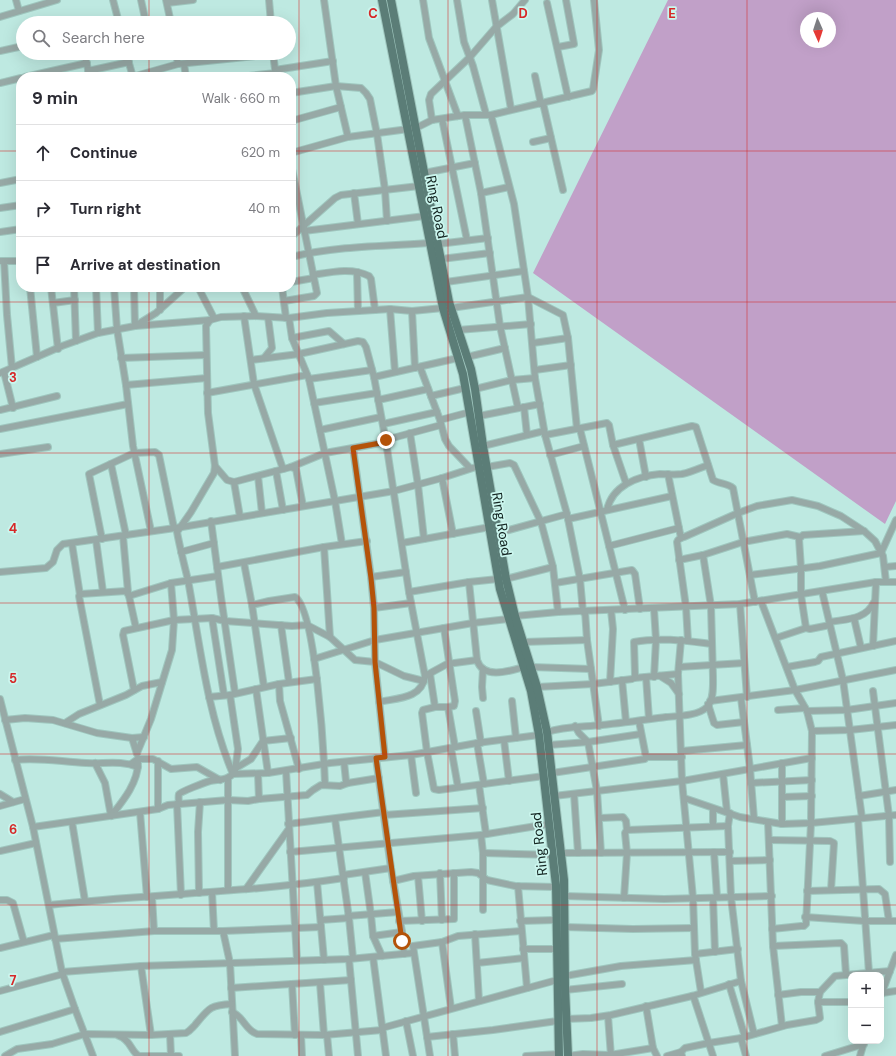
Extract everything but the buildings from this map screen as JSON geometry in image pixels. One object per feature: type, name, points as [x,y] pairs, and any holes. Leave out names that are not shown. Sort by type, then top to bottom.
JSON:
[{"type":"main road","name":"Ring Road","points":[[382,0],[424,174],[434,243],[447,308],[462,358],[475,389],[498,534],[502,579]]},
{"type":"main road","name":"Ring Road","points":[[391,0],[412,129],[419,186],[425,216],[441,259],[446,282],[447,308],[458,330],[465,388],[490,527],[511,618],[528,667],[537,687],[548,775],[554,796],[557,854],[556,948],[559,1055]]},
{"type":"main road","name":"Ring Road","points":[[511,618],[523,642],[533,698],[543,734],[548,745],[549,824],[564,880],[565,990],[568,1056]]},
{"type":"street","points":[[16,0],[19,11]]},
{"type":"street","points":[[0,17],[19,11],[35,3],[57,0]]},
{"type":"street","points":[[113,0],[116,16]]},
{"type":"street","points":[[141,0],[144,16]]},
{"type":"street","points":[[169,16],[167,1],[191,0]]},
{"type":"street","points":[[269,0],[270,16]]},
{"type":"street","points":[[324,0],[336,86],[348,137]]},
{"type":"street","points":[[423,0],[429,38],[458,116]]},
{"type":"street","points":[[457,0],[464,42],[489,114],[514,204],[528,297],[540,404],[550,456],[567,517],[580,579],[587,640],[600,726]]},
{"type":"street","points":[[492,0],[512,109]]},
{"type":"street","points":[[432,120],[429,100],[430,96],[470,57],[496,27],[513,14],[525,0]]},
{"type":"street","points":[[558,47],[574,44],[566,0]]},
{"type":"street","points":[[296,150],[348,137],[412,129],[432,120],[465,115],[489,114],[589,92],[593,89],[599,50],[594,0]]},
{"type":"street","points":[[547,3],[568,97]]},
{"type":"street","points":[[0,51],[16,48]]},
{"type":"street","points":[[86,60],[89,72]]},
{"type":"street","points":[[179,60],[184,72]]},
{"type":"street","points":[[151,72],[181,64],[218,60]]},
{"type":"street","points":[[274,60],[276,72]]},
{"type":"street","points":[[281,72],[333,61]]},
{"type":"street","points":[[96,72],[129,62],[131,72]]},
{"type":"street","points":[[47,72],[87,63]]},
{"type":"street","points":[[535,76],[563,190]]},
{"type":"street","points":[[0,83],[16,79]]},
{"type":"street","points":[[296,92],[336,86],[361,88],[370,98],[377,134],[387,221]]},
{"type":"street","points":[[296,120],[341,107]]},
{"type":"street","points":[[465,115],[481,193],[500,326],[512,380],[521,408],[527,435]]},
{"type":"street","points":[[442,119],[467,240]]},
{"type":"street","points":[[533,142],[551,138]]},
{"type":"street","points":[[424,174],[475,163]]},
{"type":"street","points":[[0,183],[16,180]]},
{"type":"street","points":[[296,234],[304,228],[335,198],[341,195],[419,186]]},
{"type":"street","points":[[481,193],[509,187]]},
{"type":"street","points":[[284,301],[316,295],[317,293],[296,189]]},
{"type":"street","points":[[354,193],[358,224]]},
{"type":"street","points":[[0,208],[16,206]]},
{"type":"street","points":[[304,228],[358,224],[425,216]]},
{"type":"street","points":[[0,232],[16,230]]},
{"type":"street","points":[[296,256],[336,249],[488,238]]},
{"type":"street","points":[[441,259],[490,253]]},
{"type":"street","points":[[12,368],[2,261],[16,261]]},
{"type":"street","points":[[446,282],[524,271]]},
{"type":"street","points":[[296,281],[330,272],[357,272],[369,276],[371,279],[375,310]]},
{"type":"street","points":[[357,272],[358,311]]},
{"type":"street","points":[[30,292],[37,357]]},
{"type":"street","points":[[52,292],[58,349]]},
{"type":"street","points":[[74,292],[76,341]]},
{"type":"street","points":[[96,292],[98,333]]},
{"type":"street","points":[[114,292],[117,329],[126,386],[134,454],[150,531]]},
{"type":"street","points":[[134,292],[135,326]]},
{"type":"street","points":[[160,292],[160,310]]},
{"type":"street","points":[[135,326],[160,310],[180,292]]},
{"type":"street","points":[[200,292],[212,319]]},
{"type":"street","points":[[244,292],[256,316]]},
{"type":"street","points":[[283,292],[292,338],[308,377],[335,501],[342,544]]},
{"type":"street","points":[[13,408],[2,372],[98,333],[135,326],[244,316],[288,318],[390,309],[412,311],[497,302],[528,297],[563,314],[568,338],[578,429],[604,511],[609,546],[625,610]]},
{"type":"street","points":[[53,303],[75,300]]},
{"type":"street","points":[[390,309],[395,372]]},
{"type":"street","points":[[412,311],[418,367],[430,392],[445,439],[449,446],[470,468]]},
{"type":"street","points":[[244,316],[254,384],[282,469]]},
{"type":"street","points":[[264,358],[272,348],[268,317]]},
{"type":"street","points":[[212,319],[206,326],[206,378],[215,466],[214,473],[182,527],[178,529],[177,532],[209,697],[221,741],[232,773]]},
{"type":"street","points":[[458,330],[531,324]]},
{"type":"street","points":[[292,338],[329,331],[344,344]]},
{"type":"street","points":[[533,343],[568,338]]},
{"type":"street","points":[[251,360],[299,354],[358,341],[363,342],[366,347],[373,373],[386,441],[411,603],[426,677],[435,707]]},
{"type":"street","points":[[272,348],[285,355]]},
{"type":"street","points":[[207,393],[254,384],[308,377],[395,372],[505,348]]},
{"type":"street","points":[[121,358],[206,355]]},
{"type":"street","points":[[535,370],[571,366]]},
{"type":"street","points":[[126,386],[206,378]]},
{"type":"street","points":[[475,389],[512,380],[536,378]]},
{"type":"street","points":[[314,403],[465,388]]},
{"type":"street","points":[[0,410],[57,396]]},
{"type":"street","points":[[0,429],[128,404]]},
{"type":"street","points":[[479,416],[540,404]]},
{"type":"street","points":[[383,424],[437,412]]},
{"type":"street","points":[[215,466],[227,480],[234,482],[291,467],[325,453],[386,441],[470,412]]},
{"type":"street","points":[[320,430],[381,417]]},
{"type":"street","points":[[483,446],[527,435],[578,429],[607,423],[609,425],[613,445],[626,483]]},
{"type":"street","points":[[613,445],[692,426],[696,427],[713,480],[718,483],[730,485],[733,488],[750,575],[758,602],[776,638],[795,690],[806,709],[812,731],[812,796],[805,917],[806,924],[804,926],[772,929]]},
{"type":"street","points":[[410,433],[424,539]]},
{"type":"street","points":[[639,439],[646,477]]},
{"type":"street","points":[[550,456],[584,446]]},
{"type":"street","points":[[0,454],[48,447]]},
{"type":"street","points":[[353,448],[371,578],[374,608],[375,662],[385,757]]},
{"type":"street","points":[[103,592],[99,539],[89,476],[91,472],[134,454],[155,452],[159,455],[174,528]]},
{"type":"street","points":[[487,467],[512,463],[541,522],[553,567],[558,612]]},
{"type":"street","points":[[111,464],[125,535],[129,594],[136,628]]},
{"type":"street","points":[[604,511],[612,496],[626,483],[658,474],[683,474],[708,465]]},
{"type":"street","points":[[0,572],[46,568],[53,562],[57,550],[63,544],[72,544],[182,527],[394,491],[479,466]]},
{"type":"street","points":[[291,467],[296,469],[303,506]]},
{"type":"street","points":[[276,471],[283,510]]},
{"type":"street","points":[[668,474],[681,538]]},
{"type":"street","points":[[258,476],[262,513]]},
{"type":"street","points":[[442,478],[453,534]]},
{"type":"street","points":[[234,482],[240,517]]},
{"type":"street","points":[[498,534],[541,522],[604,511],[672,496]]},
{"type":"street","points":[[688,641],[686,608],[677,541],[738,513],[757,506],[792,500],[818,506],[841,516],[864,531],[875,541],[881,553],[885,567],[886,582]]},
{"type":"street","points":[[881,553],[896,520]]},
{"type":"street","points":[[211,521],[225,621],[230,694],[238,750],[232,773],[228,800],[228,890]]},
{"type":"street","points":[[402,543],[490,527]]},
{"type":"street","points":[[609,546],[679,528]]},
{"type":"street","points":[[680,560],[703,556],[743,542],[787,534],[800,537],[803,535],[864,531]]},
{"type":"street","points":[[800,537],[802,568],[801,595],[806,628]]},
{"type":"street","points":[[217,567],[324,547],[367,541]]},
{"type":"street","points":[[181,552],[214,543]]},
{"type":"street","points":[[72,544],[100,705]]},
{"type":"street","points":[[324,547],[330,637]]},
{"type":"street","points":[[750,575],[820,566],[881,553]]},
{"type":"street","points":[[232,773],[268,773],[324,764],[411,755],[453,747],[543,734],[559,728],[575,726],[600,726],[679,716],[697,712],[707,707],[713,689],[711,606],[703,556]]},
{"type":"street","points":[[244,563],[256,624],[264,687]]},
{"type":"street","points":[[885,567],[896,566]]},
{"type":"street","points":[[409,592],[469,582],[502,579],[553,567]]},
{"type":"street","points":[[555,583],[616,574],[632,570],[635,574],[640,609]]},
{"type":"street","points":[[371,578],[406,572]]},
{"type":"street","points":[[80,595],[124,591],[129,594],[171,583],[218,576]]},
{"type":"street","points":[[469,582],[478,666],[492,672],[509,671],[528,667],[591,668]]},
{"type":"street","points":[[873,646],[876,582]]},
{"type":"street","points":[[314,659],[375,640],[473,623],[558,612],[686,608],[740,604],[876,582],[896,582]]},
{"type":"street","points":[[111,816],[124,800],[136,776],[138,756],[172,650],[174,620],[171,583]]},
{"type":"street","points":[[822,591],[843,680],[859,796],[862,889],[869,972]]},
{"type":"street","points":[[252,605],[295,596],[300,602],[308,625],[317,679],[325,785]]},
{"type":"street","points":[[776,638],[806,628],[810,629],[865,614],[871,608],[875,599]]},
{"type":"street","points":[[374,608],[411,603]]},
{"type":"street","points":[[740,604],[744,663],[744,722],[750,768],[754,819]]},
{"type":"street","points":[[654,609],[657,677]]},
{"type":"street","points":[[610,610],[613,629],[610,682]]},
{"type":"street","points":[[212,618],[230,694]]},
{"type":"street","points":[[134,690],[123,635],[124,631],[174,620],[212,618],[225,621],[256,624],[308,625],[330,637],[355,660],[375,662],[404,676],[426,677],[449,664],[477,660]]},
{"type":"street","points":[[854,618],[861,648]]},
{"type":"street","points":[[281,625],[289,682]]},
{"type":"street","points":[[444,628],[455,701],[454,706],[435,707],[423,710],[422,713],[434,789],[439,790],[509,781],[643,759],[646,757],[682,754],[747,745]]},
{"type":"street","points":[[523,642],[587,640]]},
{"type":"street","points":[[634,678],[634,642],[681,640],[712,644]]},
{"type":"street","points":[[681,640],[678,694],[682,754],[682,781],[693,898],[695,957],[701,992]]},
{"type":"street","points":[[787,668],[815,662],[821,657],[837,653],[896,641]]},
{"type":"street","points":[[679,667],[744,663]]},
{"type":"street","points":[[483,669],[483,698]]},
{"type":"street","points":[[709,703],[795,690],[896,670]]},
{"type":"street","points":[[537,687],[593,684],[678,674]]},
{"type":"street","points":[[379,702],[412,696],[421,687],[426,677]]},
{"type":"street","points":[[646,677],[649,719]]},
{"type":"street","points":[[657,677],[671,683],[678,694]]},
{"type":"street","points":[[209,697],[289,682],[317,679]]},
{"type":"street","points":[[622,680],[626,722]]},
{"type":"street","points":[[65,723],[79,714],[126,695],[134,690],[150,684],[162,682]]},
{"type":"street","points":[[280,684],[280,701],[299,769]]},
{"type":"street","points":[[256,689],[268,773]]},
{"type":"street","points":[[873,691],[889,816],[890,862]]},
{"type":"street","points":[[0,698],[33,827],[62,973],[74,1009],[93,1056]]},
{"type":"street","points":[[512,701],[516,738]]},
{"type":"street","points":[[709,703],[713,721],[717,724],[744,722]]},
{"type":"street","points":[[778,710],[847,710],[896,703]]},
{"type":"street","points":[[448,707],[458,787]]},
{"type":"street","points":[[476,712],[483,808],[482,910]]},
{"type":"street","points":[[5,720],[40,718],[65,723],[97,733],[132,738],[144,737]]},
{"type":"street","points":[[639,721],[646,757]]},
{"type":"street","points":[[812,731],[850,730],[896,725]]},
{"type":"street","points":[[575,726],[579,733],[588,742],[597,791],[600,818],[601,853]]},
{"type":"street","points":[[548,745],[588,742],[641,734]]},
{"type":"street","points":[[132,738],[138,756]]},
{"type":"street","points":[[263,741],[291,738]]},
{"type":"street","points":[[504,740],[509,781]]},
{"type":"street","points":[[180,895],[178,797],[182,791],[207,782],[220,780],[232,773],[251,759],[263,741]]},
{"type":"street","points":[[411,755],[416,793]]},
{"type":"street","points":[[138,756],[156,760],[172,770],[197,767],[220,780]]},
{"type":"street","points":[[130,764],[138,756]]},
{"type":"street","points":[[15,760],[32,758],[95,763],[122,762],[138,768]]},
{"type":"street","points":[[376,758],[404,954]]},
{"type":"street","points":[[554,796],[682,781],[812,758]]},
{"type":"street","points":[[138,768],[146,761],[156,760]]},
{"type":"street","points":[[156,760],[158,809]]},
{"type":"street","points":[[344,762],[346,781],[348,783]]},
{"type":"street","points":[[95,763],[105,783],[111,816]]},
{"type":"street","points":[[782,763],[782,824]]},
{"type":"street","points":[[286,771],[288,827],[297,960]]},
{"type":"street","points":[[258,774],[259,799]]},
{"type":"street","points":[[723,774],[728,813],[731,898],[741,981],[754,1034]]},
{"type":"street","points":[[33,827],[140,812],[158,809],[168,805],[228,800],[248,801],[307,795],[321,785],[340,786],[348,783],[379,778]]},
{"type":"street","points":[[751,783],[812,780]]},
{"type":"street","points":[[859,796],[896,790]]},
{"type":"street","points":[[0,794],[13,802]]},
{"type":"street","points":[[574,794],[578,853]]},
{"type":"street","points":[[782,797],[812,796]]},
{"type":"street","points":[[684,798],[740,817],[782,824],[811,823],[896,815]]},
{"type":"street","points":[[0,806],[25,799]]},
{"type":"street","points":[[199,893],[198,832],[200,802]]},
{"type":"street","points":[[246,889],[288,827],[384,813],[483,808]]},
{"type":"street","points":[[713,809],[713,826]]},
{"type":"street","points":[[140,812],[154,931]]},
{"type":"street","points":[[600,818],[623,817],[626,821],[627,830],[624,898]]},
{"type":"street","points":[[335,819],[349,917],[351,980],[358,1056]]},
{"type":"street","points":[[72,822],[85,901]]},
{"type":"street","points":[[768,822],[773,946],[782,1026]]},
{"type":"street","points":[[290,852],[483,834],[549,824]]},
{"type":"street","points":[[627,830],[728,826]]},
{"type":"street","points":[[769,840],[830,840],[834,843],[831,890]]},
{"type":"street","points":[[0,850],[36,843]]},
{"type":"street","points":[[714,852],[715,952]]},
{"type":"street","points":[[483,853],[557,854],[730,852]]},
{"type":"street","points":[[730,861],[770,860]]},
{"type":"street","points":[[49,906],[85,901],[180,895],[292,885],[317,882],[391,868]]},
{"type":"street","points":[[365,872],[373,936],[382,956]]},
{"type":"street","points":[[393,881],[440,873],[478,872],[487,880],[518,886],[556,887]]},
{"type":"street","points":[[440,873],[442,920]]},
{"type":"street","points":[[399,921],[454,919],[454,873]]},
{"type":"street","points":[[418,876],[422,921]]},
{"type":"street","points":[[317,882],[324,960]]},
{"type":"street","points":[[518,886],[527,988]]},
{"type":"street","points":[[805,917],[893,921],[885,894],[879,889],[807,891]]},
{"type":"street","points":[[212,892],[214,931]]},
{"type":"street","points":[[564,896],[624,898],[731,898],[772,896]]},
{"type":"street","points":[[0,900],[7,900],[13,903],[24,942]]},
{"type":"street","points":[[320,920],[398,912]]},
{"type":"street","points":[[520,921],[556,920]]},
{"type":"street","points":[[0,948],[54,937],[154,931],[223,931],[321,927]]},
{"type":"street","points":[[564,927],[633,929],[694,928]]},
{"type":"street","points":[[223,931],[230,963],[235,1056]]},
{"type":"street","points":[[430,1056],[412,947],[414,945],[442,942],[454,936],[521,931]]},
{"type":"street","points":[[373,936],[402,932]]},
{"type":"street","points":[[475,934],[479,1001]]},
{"type":"street","points":[[442,942],[451,1008]]},
{"type":"street","points":[[667,1056],[682,1054],[684,1048],[709,1042],[743,1038],[782,1026],[820,1018],[818,1002],[820,992],[835,976],[846,975],[844,946],[841,943],[773,946]]},
{"type":"street","points":[[523,949],[556,948]]},
{"type":"street","points":[[565,976],[621,966],[695,957],[715,952],[738,949]]},
{"type":"street","points":[[0,991],[62,973],[141,966],[351,959],[413,953]]},
{"type":"street","points":[[884,986],[896,955]]},
{"type":"street","points":[[373,957],[386,1056]]},
{"type":"street","points":[[477,963],[524,958]]},
{"type":"street","points":[[141,966],[151,1035]]},
{"type":"street","points":[[880,972],[890,971]]},
{"type":"street","points":[[231,988],[351,980]]},
{"type":"street","points":[[232,1012],[238,1014],[249,1030],[257,1034],[325,1035],[356,1033],[382,1029],[451,1008],[557,980]]},
{"type":"street","points":[[566,1019],[608,1016],[692,996],[741,981]]},
{"type":"street","points":[[320,983],[325,1035],[329,1056]]},
{"type":"street","points":[[292,984],[302,1056]]},
{"type":"street","points":[[565,990],[622,984]]},
{"type":"street","points":[[729,984],[743,1038],[746,1056]]},
{"type":"street","points":[[884,993],[896,991]]},
{"type":"street","points":[[778,995],[820,992]]},
{"type":"street","points":[[692,996],[694,998],[713,1056]]},
{"type":"street","points":[[818,1002],[848,1002]]},
{"type":"street","points":[[5,1056],[17,1050],[52,1044],[85,1034],[182,1034],[188,1032],[208,1009],[214,1006],[232,1004]]},
{"type":"street","points":[[646,1006],[653,1048],[657,1056]]},
{"type":"street","points":[[1,1030],[74,1009]]},
{"type":"street","points":[[608,1016],[611,1055]]},
{"type":"street","points":[[406,1021],[413,1056]]},
{"type":"street","points":[[427,1037],[557,1021]]},
{"type":"street","points":[[170,1034],[171,1056]]},
{"type":"street","points":[[453,1034],[455,1056]]},
{"type":"street","points":[[116,1035],[125,1038],[139,1056],[179,1056]]},
{"type":"street","points":[[825,1056],[861,1044]]},
{"type":"street","points":[[860,1056],[864,1044]]},
{"type":"street","points":[[568,1056],[611,1055],[653,1048]]},
{"type":"street","points":[[526,1056],[559,1055]]},
{"type":"shaded area","points":[[668,0],[896,0],[896,501],[885,524],[533,273]]},
{"type":"route","points":[[386,440],[386,442],[353,448],[359,497],[367,541],[374,608],[375,662],[385,757],[376,758],[391,868],[402,932],[402,941]]}]
